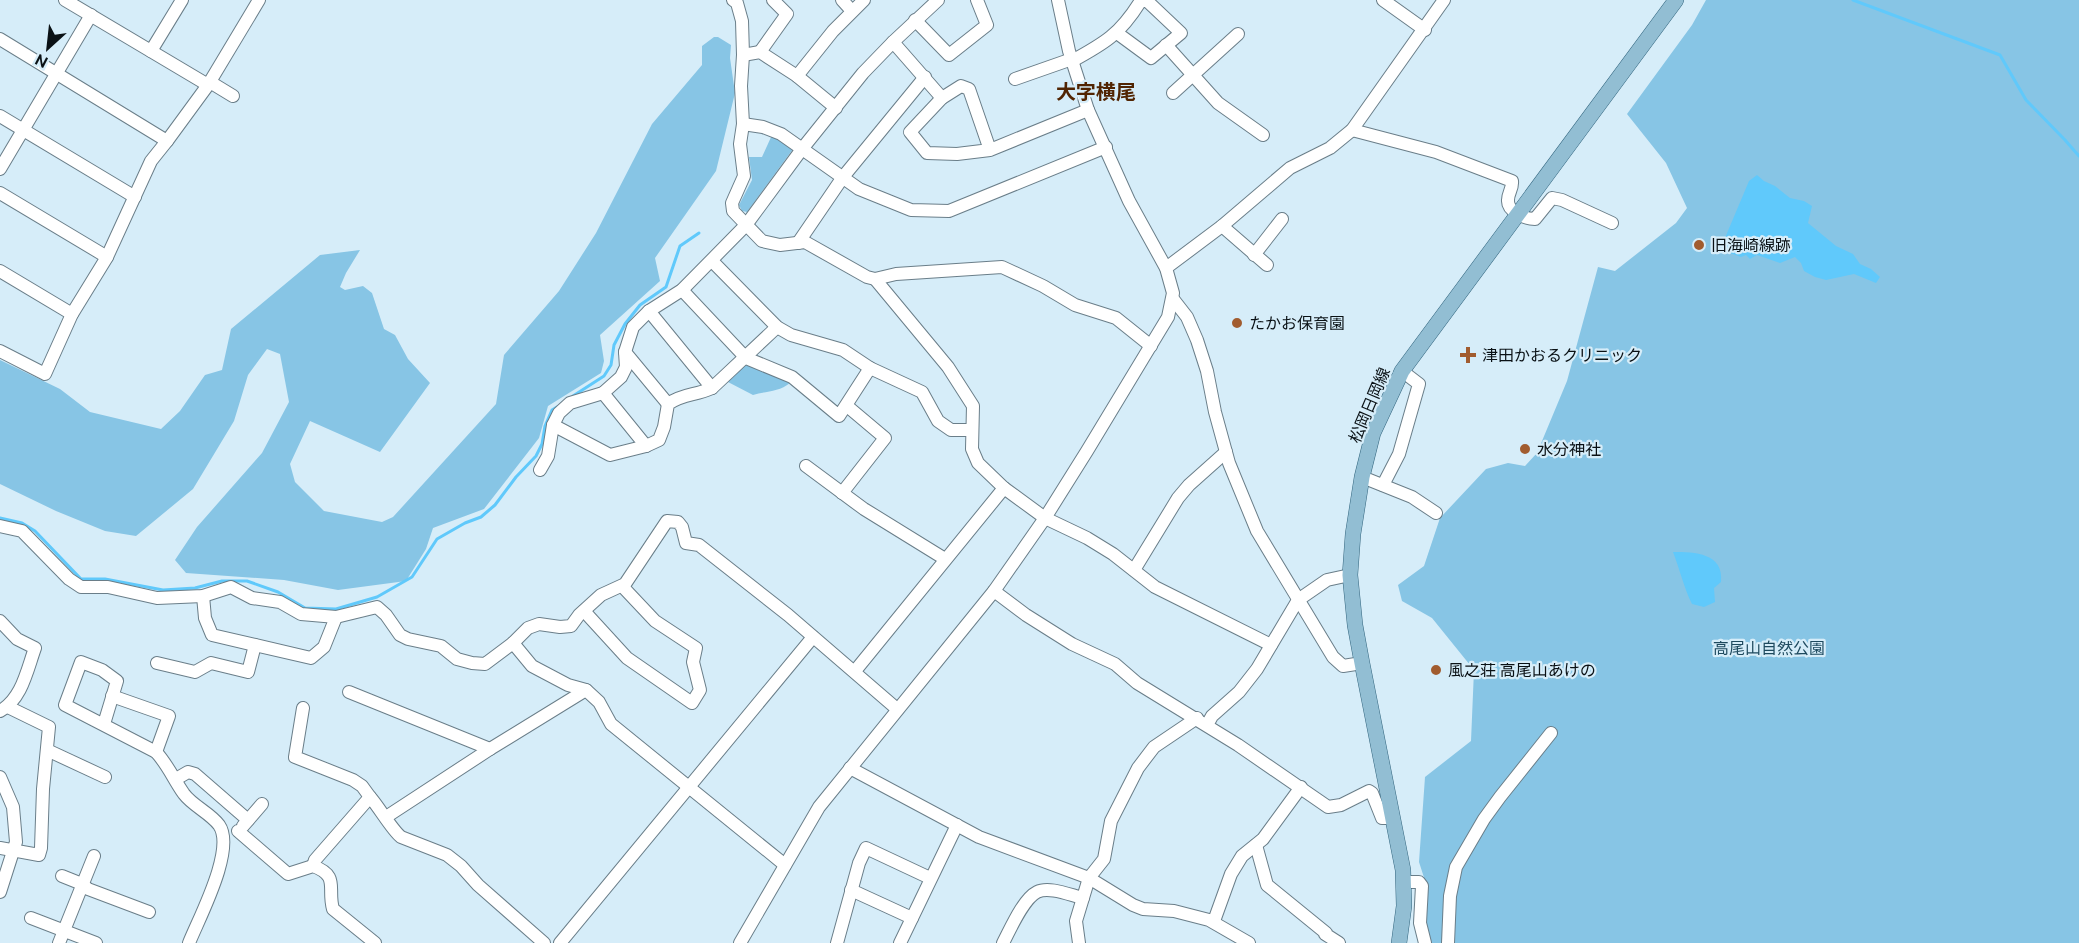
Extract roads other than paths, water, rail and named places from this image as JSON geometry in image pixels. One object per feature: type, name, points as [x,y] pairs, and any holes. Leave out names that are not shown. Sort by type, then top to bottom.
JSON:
[{"type":"main road","name":"松岡日岡線","points":[[1399,943],[1404,906],[1401,854],[1355,625],[1350,575],[1353,534],[1362,477],[1373,433],[1402,371],[1676,0]]},
{"type":"street","points":[[65,0],[151,51],[234,96]]},
{"type":"street","points":[[151,51],[182,0]]},
{"type":"street","points":[[0,351],[45,374],[72,314],[107,257],[151,161],[209,83],[259,0]]},
{"type":"street","points":[[733,0],[737,3],[742,21],[743,124],[740,144],[744,176],[732,203],[733,211],[762,241],[780,245],[805,242],[867,277],[875,279],[896,274],[1002,267],[1043,286],[1075,305],[1116,318],[1151,346]]},
{"type":"street","points":[[760,52],[787,14],[773,0]]},
{"type":"street","points":[[842,0],[852,11]]},
{"type":"street","points":[[797,76],[833,31],[864,0]]},
{"type":"street","points":[[540,470],[548,456],[553,425],[559,413],[570,403],[603,393],[621,377],[626,367],[625,352],[633,327],[648,311],[682,290],[746,225],[802,149],[863,73],[937,0]]},
{"type":"street","points":[[915,20],[949,55],[987,25],[977,0]]},
{"type":"street","points":[[740,943],[819,807],[994,591],[1045,518],[1168,317],[1173,293],[1166,268],[1129,201],[1088,110],[1072,60],[1058,0]]},
{"type":"street","points":[[1015,79],[1072,60],[1103,44],[1117,33],[1140,2],[1146,0],[1181,33],[1151,58],[1117,33]]},
{"type":"street","points":[[1383,0],[1425,30]]},
{"type":"street","points":[[1166,268],[1222,226],[1290,168],[1330,148],[1352,130],[1412,44],[1425,30],[1444,0]]},
{"type":"street","points":[[0,169],[91,15]]},
{"type":"street","points":[[1173,93],[1238,34]]},
{"type":"street","points":[[0,39],[167,141]]},
{"type":"street","points":[[893,42],[942,98]]},
{"type":"street","points":[[1166,45],[1218,103],[1263,135]]},
{"type":"street","points":[[743,55],[760,52],[797,76],[836,108]]},
{"type":"street","points":[[798,243],[843,177],[925,77]]},
{"type":"street","points":[[990,150],[969,89],[962,86],[942,98],[910,132],[927,153],[957,154],[990,150],[1088,110]]},
{"type":"street","points":[[0,116],[135,197]]},
{"type":"street","points":[[743,124],[763,127],[781,134],[859,189],[911,210],[949,211],[1106,147]]},
{"type":"street","points":[[1352,130],[1436,152],[1512,181],[1509,206],[1526,219],[1535,219],[1552,198],[1562,200],[1612,223]]},
{"type":"street","points":[[0,193],[107,257]]},
{"type":"street","points":[[1254,255],[1282,219]]},
{"type":"street","points":[[1222,226],[1267,265]]},
{"type":"street","points":[[712,261],[777,327],[791,335],[843,350],[870,368],[922,392],[938,421],[951,430],[971,430]]},
{"type":"street","points":[[0,271],[72,314]]},
{"type":"street","points":[[875,279],[943,360],[973,406],[972,449],[978,463],[1004,488],[1045,518],[1087,538],[1113,554],[1155,587],[1271,645]]},
{"type":"street","points":[[682,290],[746,358],[792,377],[839,416],[870,368]]},
{"type":"street","points":[[1173,299],[1187,317],[1197,340],[1207,371],[1226,452],[1260,537],[1335,660],[1343,666],[1362,663]]},
{"type":"street","points":[[648,311],[712,388]]},
{"type":"street","points":[[553,425],[610,455],[646,446],[659,440],[668,404],[680,396],[699,394],[712,388],[777,327]]},
{"type":"street","points":[[625,352],[668,404]]},
{"type":"street","points":[[1383,484],[1399,454],[1419,384],[1402,371]]},
{"type":"street","points":[[603,393],[646,446]]},
{"type":"street","points":[[842,492],[885,438],[847,406]]},
{"type":"street","points":[[1134,570],[1178,498],[1226,452]]},
{"type":"street","points":[[806,466],[864,509],[945,559]]},
{"type":"street","points":[[1362,477],[1412,497],[1436,513]]},
{"type":"street","points":[[855,672],[1004,488]]},
{"type":"street","points":[[0,526],[22,531],[69,579],[81,587],[108,587],[158,598],[203,596],[231,587],[252,598],[280,602],[301,614],[336,617],[377,607],[386,615],[400,635],[441,646],[458,659],[485,664],[513,643],[528,628],[539,624],[571,626],[601,595],[625,584],[667,521],[678,522],[682,527],[686,543],[699,545],[813,637],[897,709]]},
{"type":"street","points":[[1078,943],[1076,921],[1089,878],[1104,859],[1111,821],[1138,768],[1154,747],[1212,716],[1239,692],[1298,600],[1327,580],[1350,575]]},
{"type":"street","points":[[584,611],[627,658],[692,702],[700,690],[693,662],[696,648],[655,621],[622,586]]},
{"type":"street","points":[[994,591],[1026,615],[1072,644],[1114,664],[1137,683],[1202,722],[1328,807],[1341,805],[1369,791],[1372,793],[1382,818],[1393,818]]},
{"type":"street","points":[[203,596],[205,618],[212,636],[310,658],[324,647],[336,617]]},
{"type":"street","points":[[0,621],[17,639],[35,648],[18,695],[4,709],[49,728],[39,855],[6,849]]},
{"type":"street","points":[[560,943],[813,637]]},
{"type":"street","points":[[513,643],[532,666],[568,685],[586,690],[599,702],[611,724],[785,865]]},
{"type":"street","points":[[157,663],[195,672],[211,663],[248,672],[255,645]]},
{"type":"street","points":[[104,724],[117,681],[102,670],[81,662],[66,705],[156,752],[185,795],[219,825],[224,836],[223,857],[189,943]]},
{"type":"street","points":[[386,817],[586,690]]},
{"type":"street","points":[[349,692],[490,749]]},
{"type":"street","points":[[112,696],[170,716],[156,752]]},
{"type":"street","points":[[303,708],[295,757],[353,780],[362,786],[386,817],[394,832],[401,837],[447,855],[462,866],[477,885],[544,943]]},
{"type":"street","points":[[1448,943],[1450,896],[1456,867],[1488,813],[1551,733]]},
{"type":"street","points":[[47,750],[105,777]]},
{"type":"street","points":[[850,768],[1001,846],[1089,878],[1133,905],[1143,909],[1174,910],[1214,921],[1249,943]]},
{"type":"street","points":[[176,779],[188,772],[195,774],[248,820]]},
{"type":"street","points":[[0,777],[13,807],[16,842],[6,849],[0,892]]},
{"type":"street","points":[[1214,921],[1231,874],[1242,856],[1263,839],[1301,788]]},
{"type":"street","points":[[313,866],[315,860],[370,797]]},
{"type":"street","points":[[224,836],[238,831],[262,804]]},
{"type":"street","points":[[900,943],[957,825]]},
{"type":"street","points":[[238,831],[288,874],[313,866],[326,872],[331,879],[333,909],[375,943]]},
{"type":"street","points":[[1256,845],[1267,885],[1339,943]]},
{"type":"street","points":[[838,943],[851,890],[866,848],[930,878]]},
{"type":"street","points":[[59,943],[94,856]]},
{"type":"street","points":[[62,876],[88,889],[149,912]]},
{"type":"street","points":[[1403,882],[1419,882],[1422,886],[1420,923],[1425,943]]},
{"type":"street","points":[[851,890],[912,918]]},
{"type":"street","points":[[1004,943],[1021,910],[1037,892],[1054,891],[1083,898]]},
{"type":"street","points":[[31,918],[96,943]]},
{"type":"waterway","points":[[1853,0],[2000,55],[2026,100],[2079,156]]},
{"type":"waterway","points":[[573,396],[604,376],[611,365],[614,345],[625,324],[640,305],[666,287],[680,246],[699,233]]},
{"type":"waterway","points":[[0,518],[22,523],[35,531],[81,579],[105,579],[163,590],[195,588],[222,581],[247,581],[278,592],[305,608],[336,609],[377,597],[412,577],[437,539],[481,517],[495,505],[516,477],[536,456],[542,444],[545,426],[552,410],[557,407]]},
{"type":"place","name":"旧海崎線跡","points":[[1699,245]]},
{"type":"place","name":"たかお保育園","points":[[1237,323]]},
{"type":"place","name":"津田かおるクリニック","points":[[1468,355]]},
{"type":"place","name":"水分神社","points":[[1525,449]]},
{"type":"place","name":"風之荘 高尾山あけの","points":[[1436,670]]},
{"type":"district","name":"大字横尾","points":[[1096,91]]},
{"type":"park label","name":"高尾山自然公園","points":[[1769,648]]}]
